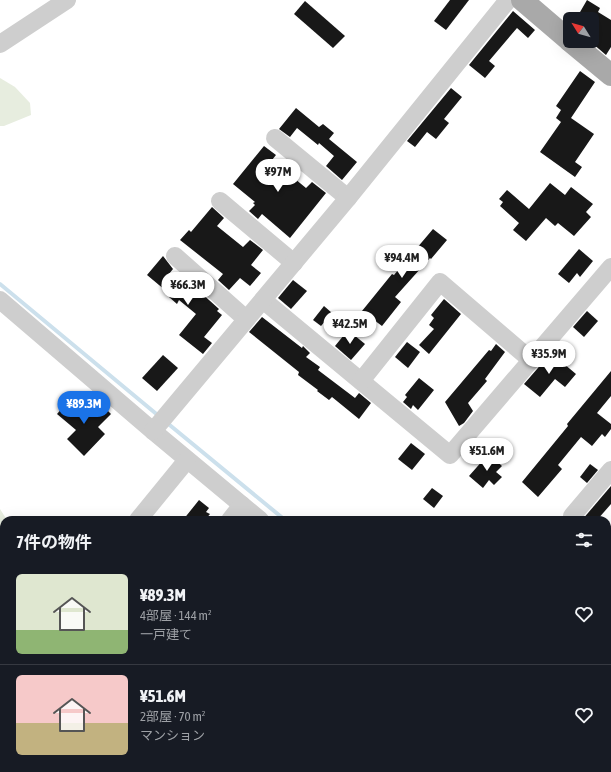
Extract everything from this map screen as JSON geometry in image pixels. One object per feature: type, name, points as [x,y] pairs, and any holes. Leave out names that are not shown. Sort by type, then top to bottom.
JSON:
[{"type":"main road","points":[[522,0],[563,35]]},
{"type":"main road","points":[[578,48],[611,75]]},
{"type":"street","points":[[0,44],[67,0]]},
{"type":"street","points":[[159,423],[246,319],[264,300],[508,0]]},
{"type":"street","points":[[275,138],[348,198]]},
{"type":"street","points":[[220,201],[294,263]]},
{"type":"street","points":[[175,256],[246,319]]},
{"type":"street","points":[[264,300],[450,455],[611,267]]},
{"type":"street","points":[[361,381],[440,282],[531,360]]},
{"type":"street","points":[[0,300],[159,423],[187,460],[255,516]]},
{"type":"street","points":[[141,516],[187,460]]},
{"type":"street","points":[[572,516],[611,470]]},
{"type":"street","points":[[233,516],[242,505]]},
{"type":"shaded area","points":[[0,78],[15,87],[30,103],[31,115],[4,126],[0,126]]},
{"type":"shaded area","points":[[0,509],[4,516],[0,516]]},
{"type":"building","points":[[450,0],[469,0],[446,30],[434,21]]},
{"type":"building","points":[[587,0],[600,8],[598,12],[580,12]]},
{"type":"building","points":[[305,1],[345,36],[333,48],[294,14]]},
{"type":"building","points":[[513,11],[535,30],[528,38],[517,28],[489,61],[495,66],[485,78],[469,65]]},
{"type":"building","points":[[599,13],[611,20],[611,47],[606,55],[598,48]]},
{"type":"building","points":[[580,71],[595,82],[571,118],[594,134],[575,162],[582,167],[575,177],[540,152],[561,122],[556,118],[561,110],[556,106]]},
{"type":"building","points":[[451,88],[462,97],[444,119],[449,123],[436,139],[427,132],[415,147],[407,141]]},
{"type":"building","points":[[296,108],[319,127],[323,124],[334,133],[329,139],[357,162],[342,180],[326,166],[334,156],[319,143],[318,145],[297,128],[290,137],[279,129]]},
{"type":"building","points":[[264,146],[276,155],[272,160],[306,188],[312,182],[326,193],[290,238],[262,214],[258,219],[249,211],[255,205],[253,203],[255,202],[233,184]]},
{"type":"building","points":[[550,183],[565,195],[571,187],[593,204],[586,212],[591,217],[574,236],[558,223],[555,226],[546,218],[526,241],[513,230],[519,223],[500,206],[503,202],[499,199],[507,190],[529,209]]},
{"type":"building","points":[[212,207],[224,218],[217,226],[243,247],[250,240],[263,250],[251,265],[261,273],[250,286],[240,278],[229,290],[218,280],[223,274],[180,240],[189,230],[191,232]]},
{"type":"building","points":[[433,229],[447,240],[395,297],[401,302],[382,326],[362,311],[392,274],[394,275]]},
{"type":"building","points":[[579,249],[593,261],[580,277],[577,273],[569,283],[558,274]]},
{"type":"building","points":[[163,256],[173,269],[169,274],[185,287],[189,282],[219,309],[217,311],[222,315],[204,337],[212,343],[203,354],[179,335],[196,314],[179,300],[177,304],[169,297],[171,295],[147,275]]},
{"type":"building","points":[[293,280],[307,291],[291,309],[278,298]]},
{"type":"building","points":[[444,299],[461,314],[429,354],[419,345],[434,329],[429,325],[434,318],[431,315]]},
{"type":"building","points":[[324,306],[332,313],[321,326],[313,320]]},
{"type":"building","points":[[587,311],[598,321],[584,337],[573,327]]},
{"type":"building","points":[[262,317],[302,348],[303,346],[310,353],[306,357],[320,367],[318,370],[355,398],[359,393],[371,403],[359,419],[332,397],[329,400],[317,391],[318,390],[298,375],[299,372],[249,332]]},
{"type":"building","points":[[348,330],[365,344],[351,360],[335,346]]},
{"type":"building","points":[[407,342],[420,352],[408,368],[395,357]]},
{"type":"building","points":[[496,344],[505,352],[485,379],[487,381],[468,403],[473,411],[464,423],[459,426],[445,402],[489,350],[491,351]]},
{"type":"building","points":[[551,353],[576,374],[565,387],[555,379],[540,397],[524,384]]},
{"type":"building","points":[[163,355],[178,368],[157,391],[142,378]]},
{"type":"building","points":[[611,371],[611,396],[597,413],[611,424],[611,429],[605,437],[602,434],[592,446],[581,437],[558,465],[562,469],[538,497],[522,482]]},
{"type":"building","points":[[419,378],[434,390],[418,410],[413,405],[411,409],[403,402],[407,397],[405,395]]},
{"type":"building","points":[[72,397],[93,416],[103,406],[111,414],[98,427],[105,434],[84,456],[67,439],[76,430],[57,414]]},
{"type":"building","points":[[411,443],[425,454],[412,470],[398,459]]},
{"type":"building","points":[[491,456],[502,466],[496,472],[502,477],[494,485],[489,480],[483,488],[469,476],[484,459],[486,461]]},
{"type":"building","points":[[590,464],[598,470],[587,483],[580,477]]},
{"type":"building","points":[[611,486],[611,504],[600,516],[585,516]]},
{"type":"building","points":[[432,488],[443,496],[434,508],[423,499]]},
{"type":"building","points":[[199,500],[209,508],[206,512],[210,514],[208,516],[186,516]]},
{"type":"waterway","points":[[0,284],[160,417]]},
{"type":"waterway","points":[[166,422],[280,516]]}]
